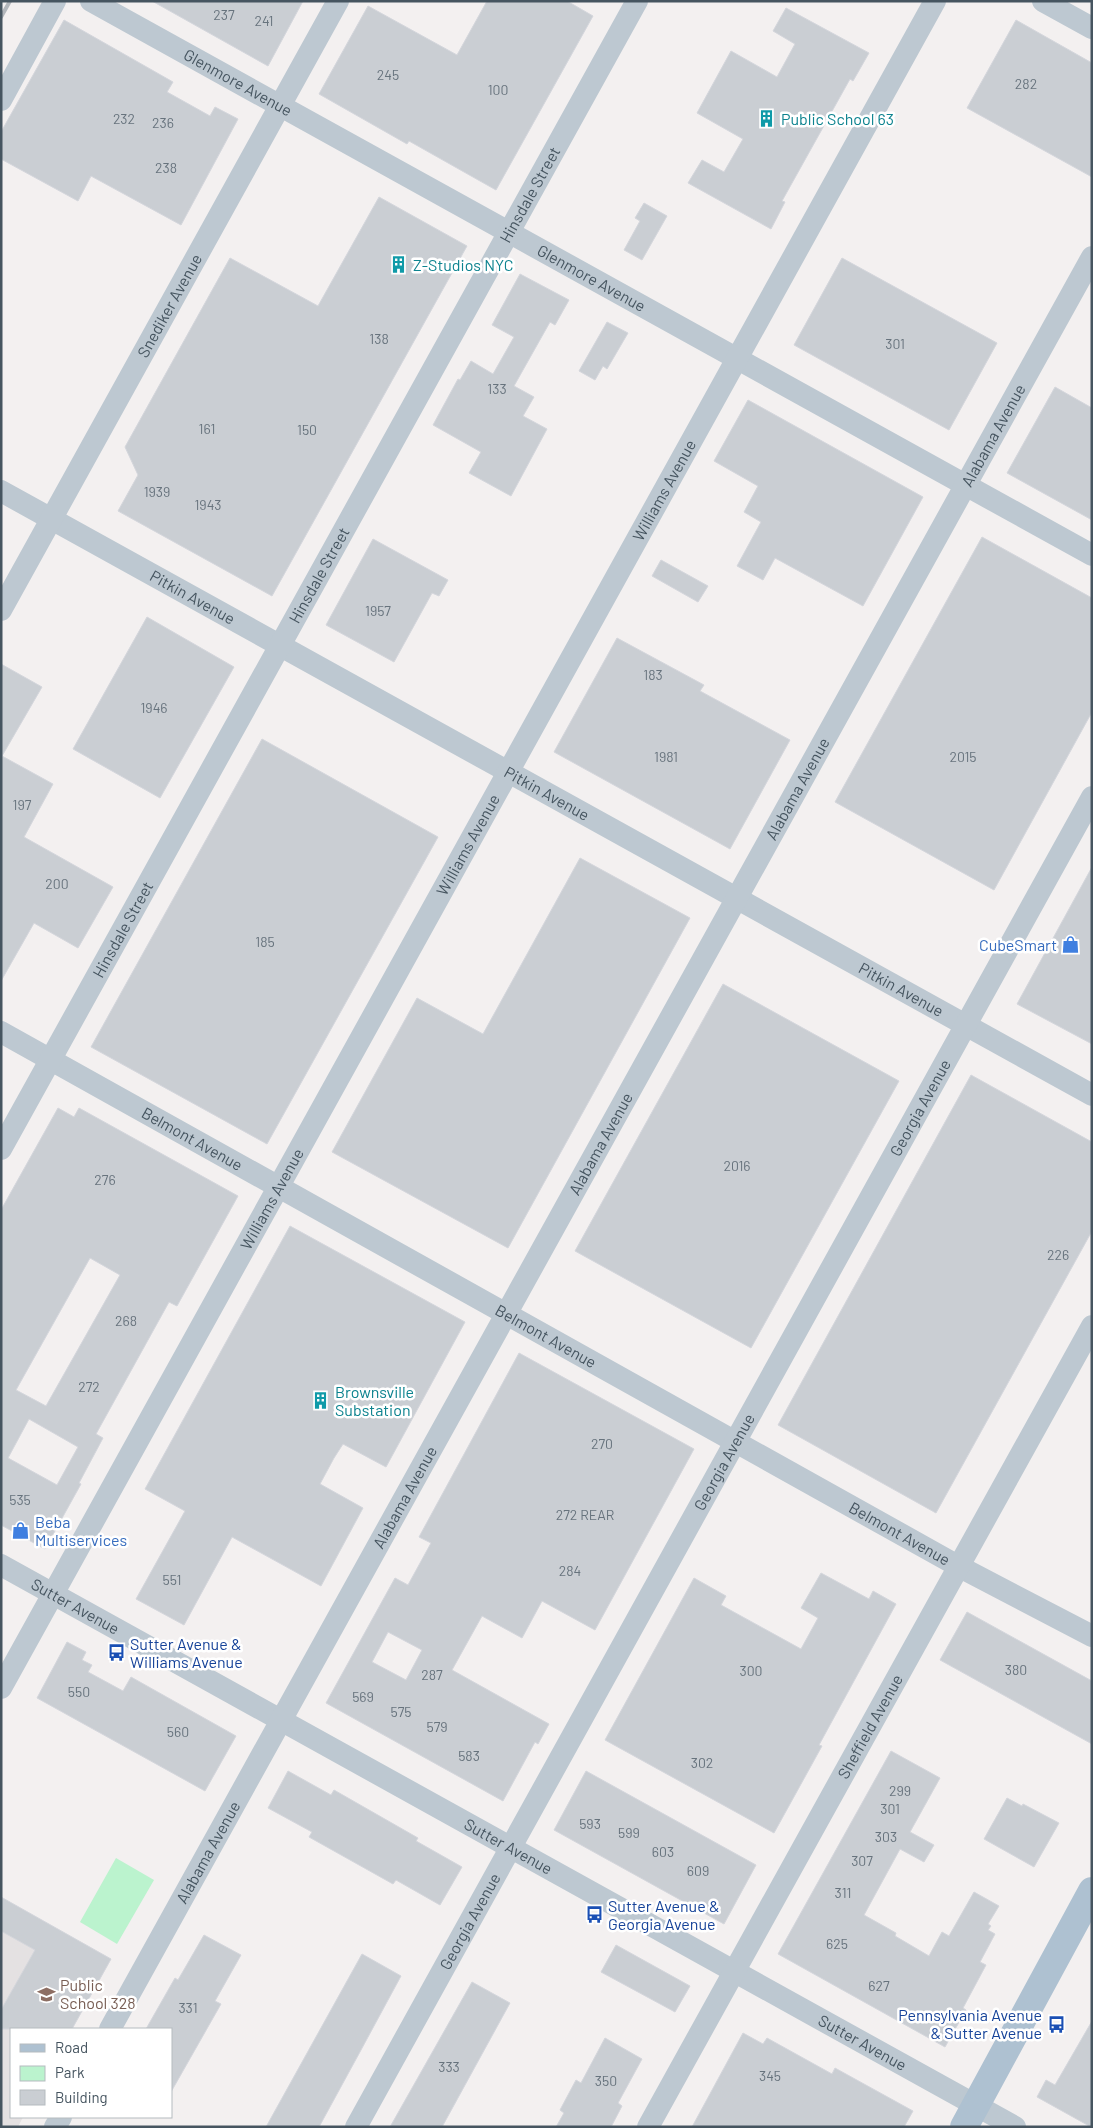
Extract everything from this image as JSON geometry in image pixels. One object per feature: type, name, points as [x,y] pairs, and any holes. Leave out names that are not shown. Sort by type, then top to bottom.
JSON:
[{"type":"main road","points":[[970,2116],[1092,1891]]},
{"type":"street","points":[[1,100],[55,1]]},
{"type":"street","name":"Glenmore Avenue","points":[[91,1],[279,107],[1092,555]]},
{"type":"street","name":"Snediker Avenue","points":[[1,610],[338,1]]},
{"type":"street","name":"Hinsdale Street","points":[[1,1149],[637,1]]},
{"type":"street","name":"Williams Avenue","points":[[1,1688],[935,1]]},
{"type":"street","points":[[1043,1],[1092,28]]},
{"type":"street","name":"Alabama Avenue","points":[[111,2028],[1092,257]]},
{"type":"street","name":"Pitkin Avenue","points":[[1,491],[1092,1095]]},
{"type":"street","name":"Georgia Avenue","points":[[356,2127],[1092,797]]},
{"type":"street","name":"Belmont Avenue","points":[[1,1032],[958,1566],[1092,1636]]},
{"type":"street","name":"Sheffield Avenue","points":[[648,2127],[1092,1326]]},
{"type":"street","name":"Sutter Avenue","points":[[1,1565],[734,1970],[970,2116],[1015,2127]]},
{"type":"shaded area","name":"Public School 328","points":[[2,1898],[111,1959],[73,2028],[10,2028],[10,2118],[22,2118],[18,2127],[1,2127]]},
{"type":"green space","points":[[116,1858],[154,1880],[117,1944],[80,1922]]},
{"type":"building","points":[[152,1],[303,1],[268,66]]},
{"type":"building","points":[[487,1],[567,1],[593,16],[496,190],[409,141],[407,144],[319,94],[368,6],[457,55]]},
{"type":"building","name":"Public School 63","points":[[786,8],[869,53],[853,81],[850,79],[782,201],[785,202],[771,229],[688,183],[702,160],[724,172],[743,139],[697,113],[731,51],[777,77],[795,44],[773,31]]},
{"type":"building","points":[[64,20],[173,82],[167,92],[210,116],[215,107],[238,119],[181,225],[91,176],[78,201],[1,159],[1,132]]},
{"type":"building","points":[[1016,20],[1092,63],[1092,177],[967,108]]},
{"type":"building","points":[[379,197],[467,246],[272,596],[118,511],[138,475],[125,447],[230,258],[318,306]]},
{"type":"building","points":[[644,203],[667,216],[642,260],[624,250],[640,221],[635,218]]},
{"type":"building","points":[[842,258],[997,343],[949,430],[794,345]]},
{"type":"building","points":[[520,274],[569,300],[555,325],[550,322],[514,386],[534,397],[523,416],[547,429],[511,496],[469,473],[481,452],[433,425],[458,379],[460,380],[471,361],[493,374],[514,337],[492,325]]},
{"type":"building","points":[[607,322],[628,333],[607,369],[603,366],[595,380],[579,371]]},
{"type":"building","points":[[1055,387],[1092,408],[1092,520],[1007,473]]},
{"type":"building","points":[[748,400],[923,497],[863,606],[775,558],[763,580],[737,566],[761,522],[744,512],[758,486],[714,461]]},
{"type":"building","points":[[982,537],[1092,598],[1092,712],[994,890],[835,802]]},
{"type":"building","points":[[373,539],[448,580],[439,596],[432,593],[394,662],[326,625]]},
{"type":"building","points":[[661,560],[708,586],[698,602],[652,576]]},
{"type":"building","points":[[147,617],[234,667],[160,798],[73,749]]},
{"type":"building","points":[[617,638],[704,685],[700,691],[790,740],[730,849],[554,752]]},
{"type":"building","points":[[1,664],[42,687],[2,756],[53,784],[24,837],[113,887],[78,948],[34,923],[1,981]]},
{"type":"building","points":[[262,739],[438,837],[267,1144],[91,1047]]},
{"type":"building","points":[[580,858],[690,918],[508,1248],[332,1152],[417,998],[483,1034]]},
{"type":"building","name":"CubeSmart","points":[[1092,867],[1092,1044],[1017,1004]]},
{"type":"building","points":[[723,984],[899,1081],[751,1348],[575,1251]]},
{"type":"building","points":[[971,1075],[1092,1142],[1092,1231],[936,1513],[778,1425]]},
{"type":"building","points":[[58,1108],[74,1117],[79,1108],[238,1196],[177,1306],[169,1302],[96,1434],[103,1438],[79,1483],[81,1484],[45,1549],[1,1525],[1,1210]],"holes":[[[90,1258],[120,1275],[46,1406],[16,1390]],[[29,1419],[78,1447],[57,1485],[8,1458]]]},
{"type":"building","name":"Brownsville Substation","points":[[290,1226],[465,1322],[386,1467],[343,1444],[334,1458],[320,1484],[363,1508],[321,1586],[232,1537],[184,1625],[136,1599],[185,1511],[145,1489]]},
{"type":"building","points":[[519,1353],[694,1449],[595,1630],[542,1601],[522,1638],[482,1616],[452,1670],[549,1724],[538,1744],[535,1742],[503,1801],[326,1703],[395,1578],[408,1585],[431,1543],[419,1537]],"holes":[[[388,1632],[422,1650],[406,1680],[372,1662]]]},
{"type":"building","points":[[821,1573],[869,1599],[873,1591],[896,1604],[819,1745],[822,1746],[774,1833],[605,1740],[694,1578],[726,1596],[721,1605],[801,1649],[818,1618],[801,1608]]},
{"type":"building","points":[[967,1612],[1092,1681],[1092,1744],[940,1660]]},
{"type":"building","points":[[67,1642],[86,1652],[82,1660],[92,1665],[88,1672],[123,1691],[131,1677],[236,1736],[205,1791],[37,1698]]},
{"type":"building","points":[[891,1751],[940,1778],[910,1832],[934,1845],[924,1862],[900,1849],[864,1915],[896,1933],[895,1936],[929,1956],[942,1932],[949,1936],[974,1892],[999,1906],[988,1924],[991,1926],[988,1930],[995,1934],[980,1962],[986,1965],[963,2008],[966,2010],[945,2047],[778,1954]]},
{"type":"building","points":[[288,1771],[331,1795],[334,1790],[418,1838],[416,1841],[462,1867],[440,1905],[396,1880],[393,1884],[309,1837],[312,1832],[268,1808]]},
{"type":"building","points":[[586,1771],[756,1865],[724,1924],[554,1830]]},
{"type":"building","points":[[1007,1798],[1022,1806],[1023,1804],[1059,1823],[1034,1867],[984,1839]]},
{"type":"building","name":"Public School 328","points":[[1,1897],[111,1959],[73,2028],[1,2029],[1,2010],[35,1950],[1,1931]]},
{"type":"building","points":[[204,1935],[241,1955],[215,2001],[221,2004],[172,2090],[172,2028],[147,2028],[175,1978],[178,1980]]},
{"type":"building","points":[[616,1945],[690,1986],[675,2012],[601,1972]]},
{"type":"building","points":[[362,1954],[401,1976],[319,2127],[266,2127]]},
{"type":"building","points":[[472,1982],[510,2003],[442,2127],[390,2127]]},
{"type":"building","points":[[1092,2021],[1091,2127],[1037,2097],[1046,2080],[1055,2085]]},
{"type":"building","points":[[743,2033],[763,2044],[767,2038],[832,2074],[835,2068],[913,2111],[904,2127],[692,2127]]},
{"type":"building","points":[[605,2038],[642,2059],[618,2103],[622,2106],[611,2127],[556,2127],[564,2113],[560,2110],[576,2080],[581,2083]]},
{"type":"railway","points":[[1,17],[10,1]]},
{"type":"place","name":"Public School 63","points":[[767,119]]},
{"type":"place","name":"Z-Studios NYC","points":[[399,265]]},
{"type":"place","name":"CubeSmart","points":[[1071,945]]},
{"type":"place","name":"Brownsville Substation","points":[[321,1401]]},
{"type":"place","name":"Beba Multiservices","points":[[21,1531]]},
{"type":"place","name":"Sutter Avenue & Williams Avenue","points":[[116,1653]]},
{"type":"place","name":"Sutter Avenue & Georgia Avenue","points":[[594,1915]]},
{"type":"place","name":"Public School 328","points":[[46,1994]]},
{"type":"place","name":"Pennsylvania Avenue & Sutter Avenue","points":[[1056,2024]]}]
